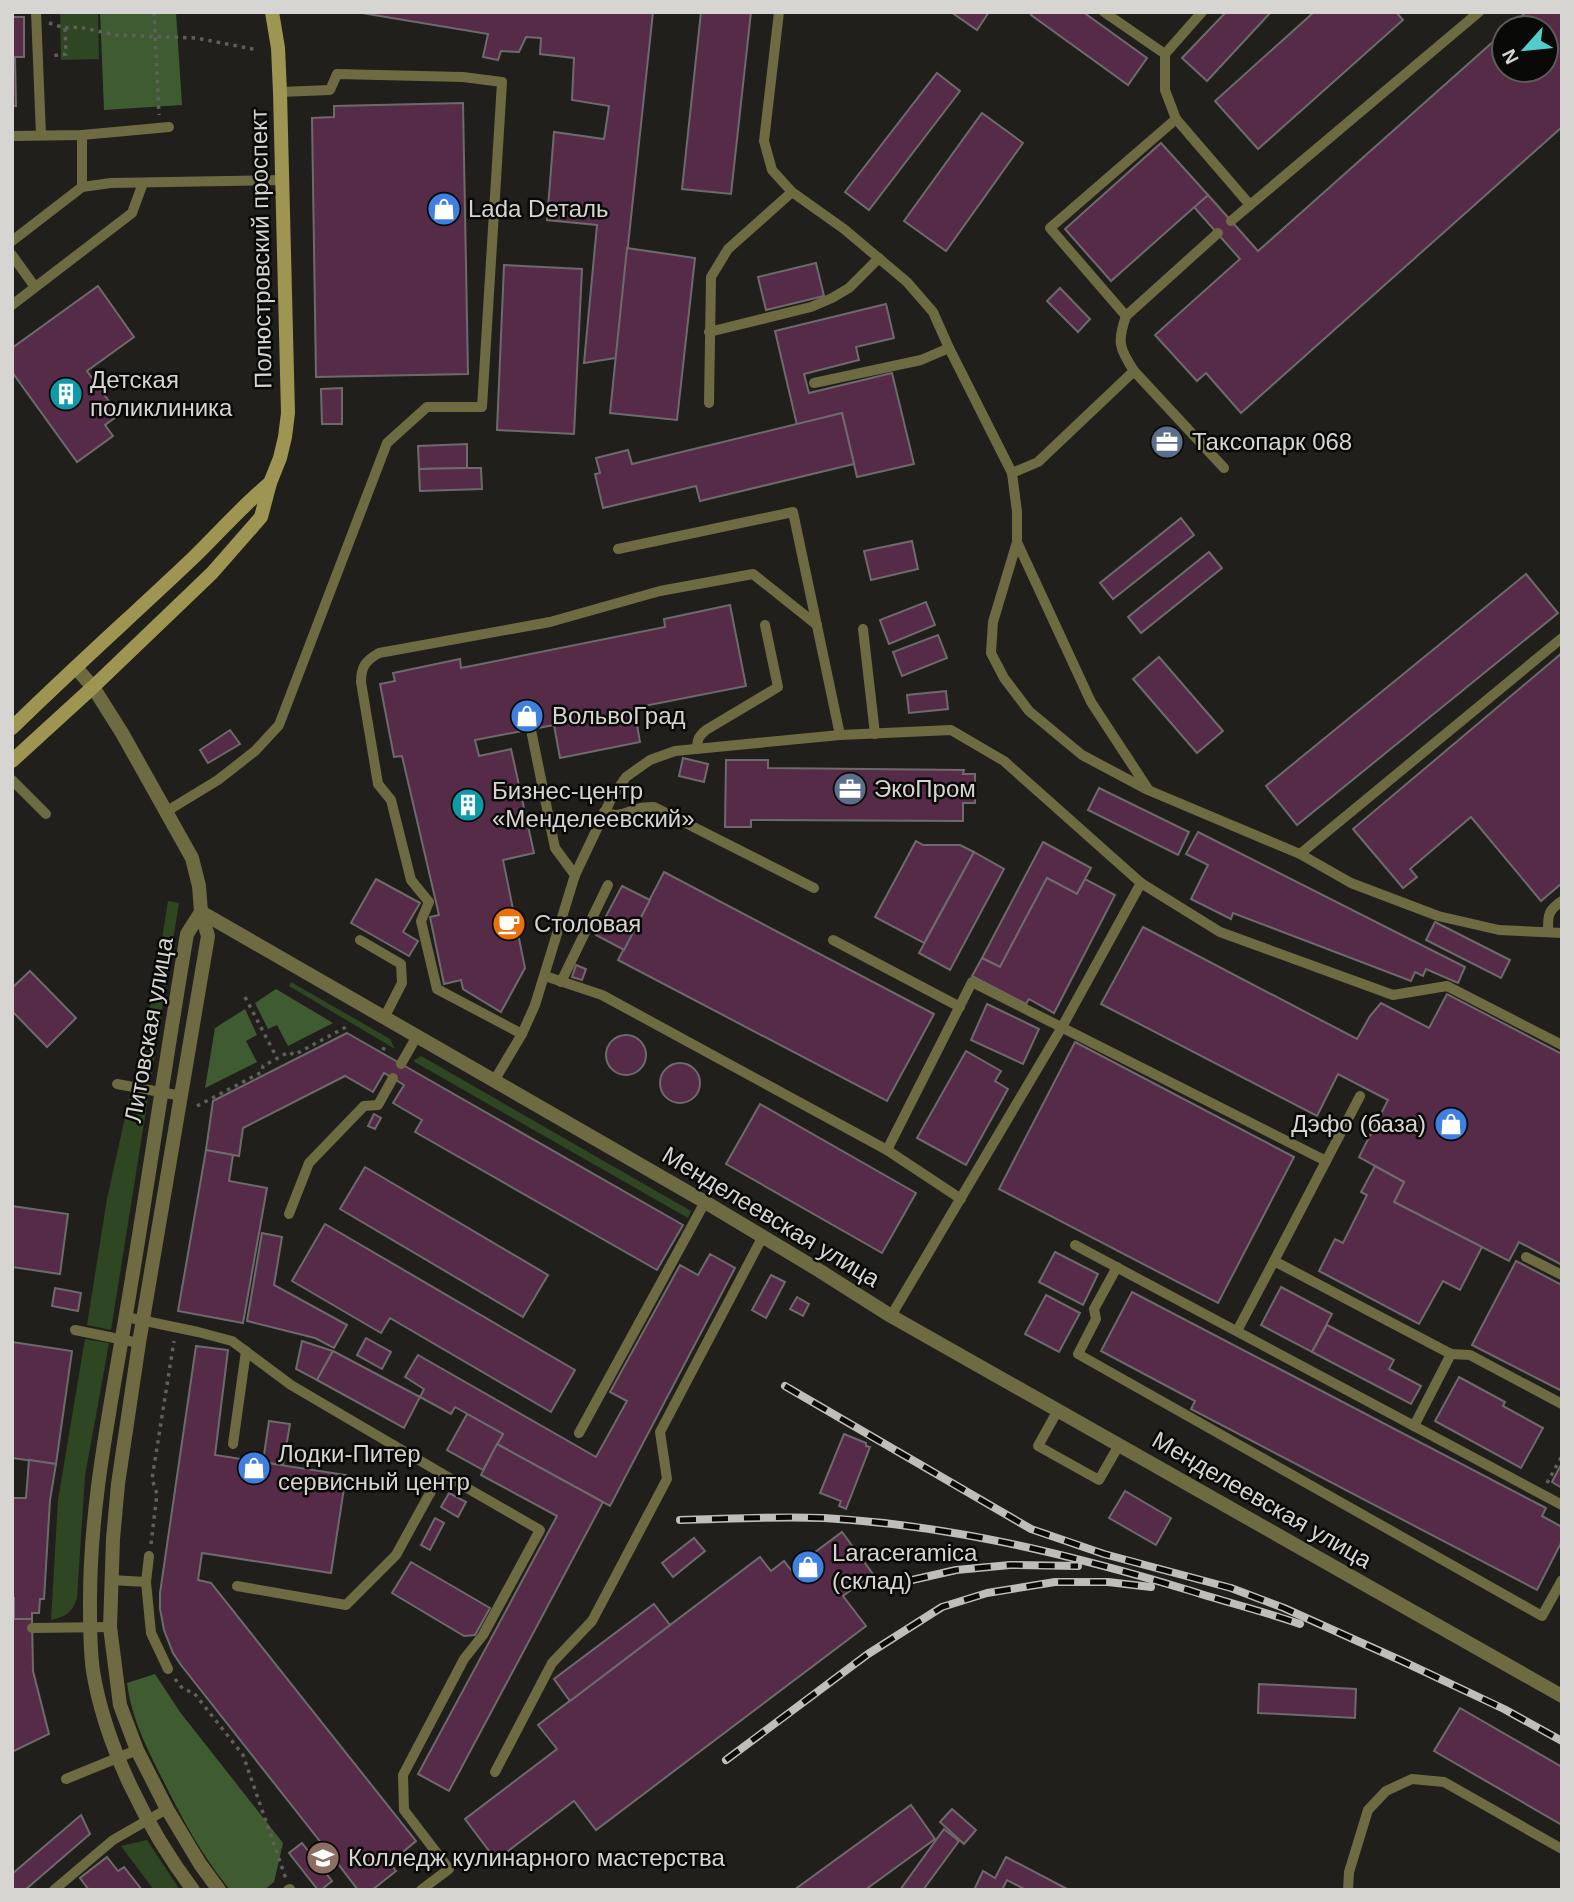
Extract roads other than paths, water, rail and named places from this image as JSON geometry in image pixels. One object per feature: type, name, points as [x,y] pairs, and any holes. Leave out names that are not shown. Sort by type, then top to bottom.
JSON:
[{"type":"main road","name":"Полюстровский проспект","points":[[12,761],[212,573],[261,517],[280,458],[288,413],[280,92],[278,48],[272,12]]},
{"type":"main road","points":[[12,728],[195,556],[245,503],[270,483]]},
{"type":"street","points":[[76,668],[93,687],[192,858],[199,886],[201,912]]},
{"type":"street","name":"Менделеевская улица","points":[[201,912],[705,1202],[891,1316],[1562,1696]]},
{"type":"street","name":"Литовская улица","points":[[193,1890],[148,1819],[118,1758],[101,1710],[93,1669],[89,1578],[98,1479],[160,1092],[187,934],[201,912]]},
{"type":"street","name":"Литовская улица","points":[[201,912],[208,936],[139,1343],[118,1484],[110,1627],[120,1705],[137,1750],[167,1809],[219,1890]]},
{"type":"lane","points":[[779,12],[764,141],[772,170],[792,192],[844,229],[907,282],[933,312],[948,348],[1012,473],[1017,512],[1017,542],[993,622],[991,653],[1004,678],[1030,711],[1082,755],[1149,790],[1300,854],[1351,883],[1438,916],[1499,930],[1562,933]]},
{"type":"lane","points":[[1104,12],[1165,54]]},
{"type":"lane","points":[[1202,12],[1165,54],[1165,90],[1176,119],[1250,205]]},
{"type":"lane","points":[[1231,221],[1479,12]]},
{"type":"lane","points":[[40,17],[38,57],[41,135]]},
{"type":"lane","points":[[167,811],[218,780],[256,751],[279,725],[387,443],[427,407],[482,407],[502,82],[463,77],[337,74],[330,90],[280,92]]},
{"type":"lane","points":[[1126,316],[1050,229],[1176,119]]},
{"type":"lane","points":[[12,136],[82,135],[165,127]]},
{"type":"lane","points":[[82,135],[82,187]]},
{"type":"lane","points":[[12,241],[82,187],[111,183],[282,180]]},
{"type":"lane","points":[[12,304],[132,213],[144,183]]},
{"type":"lane","points":[[709,403],[711,277],[727,249],[792,192]]},
{"type":"lane","points":[[1218,233],[1126,316],[1120,334],[1122,352],[1134,371],[1224,468]]},
{"type":"lane","points":[[12,254],[35,287]]},
{"type":"lane","points":[[709,332],[811,307],[832,298],[849,288],[879,258]]},
{"type":"lane","points":[[814,383],[921,359],[948,348]]},
{"type":"lane","points":[[1012,473],[1038,461],[1134,371]]},
{"type":"lane","points":[[618,549],[793,512],[840,735]]},
{"type":"lane","points":[[1017,542],[1091,702],[1149,790]]},
{"type":"lane","points":[[522,1034],[437,989],[421,921],[429,902],[411,880],[391,800],[378,784],[361,682],[361,670],[367,660],[379,653],[550,622],[660,591],[753,574],[817,625]]},
{"type":"lane","points":[[697,749],[697,741],[706,730],[778,687],[765,625]]},
{"type":"lane","points":[[863,629],[875,734]]},
{"type":"lane","points":[[1300,854],[1562,638]]},
{"type":"lane","points":[[531,730],[555,848],[575,875]]},
{"type":"lane","points":[[494,1081],[522,1034],[535,1005],[575,875],[604,812],[626,777],[650,760],[675,751],[840,735],[951,730],[1004,761],[1141,883],[1220,932],[1393,995],[1447,986],[1562,1045]]},
{"type":"lane","points":[[12,780],[47,814]]},
{"type":"lane","points":[[604,812],[612,816],[642,807],[654,807],[814,888]]},
{"type":"lane","points":[[891,1316],[1062,1027],[1141,883]]},
{"type":"lane","points":[[561,982],[608,885]]},
{"type":"lane","points":[[1548,932],[1548,916],[1562,901]]},
{"type":"lane","points":[[360,940],[401,964],[402,983],[384,1018]]},
{"type":"lane","points":[[833,940],[960,1007]]},
{"type":"lane","points":[[545,976],[602,995],[887,1150],[961,1199]]},
{"type":"lane","points":[[887,1150],[972,982],[1326,1161]]},
{"type":"lane","points":[[401,1064],[416,1036]]},
{"type":"lane","points":[[289,1214],[309,1163],[364,1106],[378,1105],[393,1078]]},
{"type":"lane","points":[[117,1084],[182,1096]]},
{"type":"lane","points":[[1237,1331],[1360,1096]]},
{"type":"lane","points":[[579,1433],[705,1202]]},
{"type":"lane","points":[[495,1772],[552,1663],[592,1621],[667,1479],[660,1433],[763,1236]]},
{"type":"lane","points":[[1075,1245],[1562,1505]]},
{"type":"lane","points":[[1526,1257],[1562,1275]]},
{"type":"lane","points":[[1274,1261],[1451,1354],[1470,1355],[1562,1404]]},
{"type":"lane","points":[[1117,1267],[1094,1309],[1096,1319],[1078,1354],[1542,1616],[1562,1580]]},
{"type":"lane","points":[[126,1317],[232,1340],[291,1385],[540,1530],[483,1635],[464,1659],[402,1775],[404,1810],[449,1869],[421,1890]]},
{"type":"lane","points":[[75,1330],[139,1343]]},
{"type":"lane","points":[[233,1444],[246,1351]]},
{"type":"lane","points":[[1414,1426],[1451,1354]]},
{"type":"lane","points":[[1058,1410],[1038,1446],[1099,1480],[1119,1445]]},
{"type":"lane","points":[[237,1586],[346,1605],[396,1555],[441,1473]]},
{"type":"lane","points":[[149,1556],[146,1582],[151,1633],[168,1669]]},
{"type":"lane","points":[[111,1580],[146,1582]]},
{"type":"lane","points":[[32,1628],[110,1627]]},
{"type":"lane","points":[[66,1779],[137,1750]]},
{"type":"lane","points":[[1348,1890],[1349,1872],[1368,1810],[1386,1791],[1412,1779],[1444,1782],[1562,1849]]},
{"type":"lane","points":[[54,1890],[113,1840],[167,1809]]},
{"type":"railway","points":[[785,1386],[1031,1529],[1104,1554],[1231,1588],[1284,1608],[1504,1709],[1562,1741]]},
{"type":"railway","points":[[680,1520],[824,1518],[962,1534],[1053,1553],[1300,1624]]},
{"type":"railway","points":[[912,1580],[956,1570],[1010,1565],[1078,1566]]},
{"type":"railway","points":[[726,1760],[868,1654],[942,1607],[987,1593],[1055,1582],[1108,1582],[1151,1587]]},
{"type":"place","name":"Lada Dеталь","points":[[444,209]]},
{"type":"place","name":"Детская поликлиника","points":[[66,394]]},
{"type":"place","name":"Таксопарк 068","points":[[1167,442]]},
{"type":"place","name":"ВольвоГрад","points":[[527,716]]},
{"type":"place","name":"ЭкоПром","points":[[850,789]]},
{"type":"place","name":"Бизнес-центр «Менделеевский»","points":[[468,805]]},
{"type":"place","name":"Столовая","points":[[509,924]]},
{"type":"place","name":"Дэфо (база)","points":[[1451,1124]]},
{"type":"place","name":"Лодки-Питер сервисный центр","points":[[254,1468]]},
{"type":"place","name":"Laraceramica (склад)","points":[[808,1567]]},
{"type":"place","name":"Колледж кулинарного мастерства","points":[[323,1858]]}]
